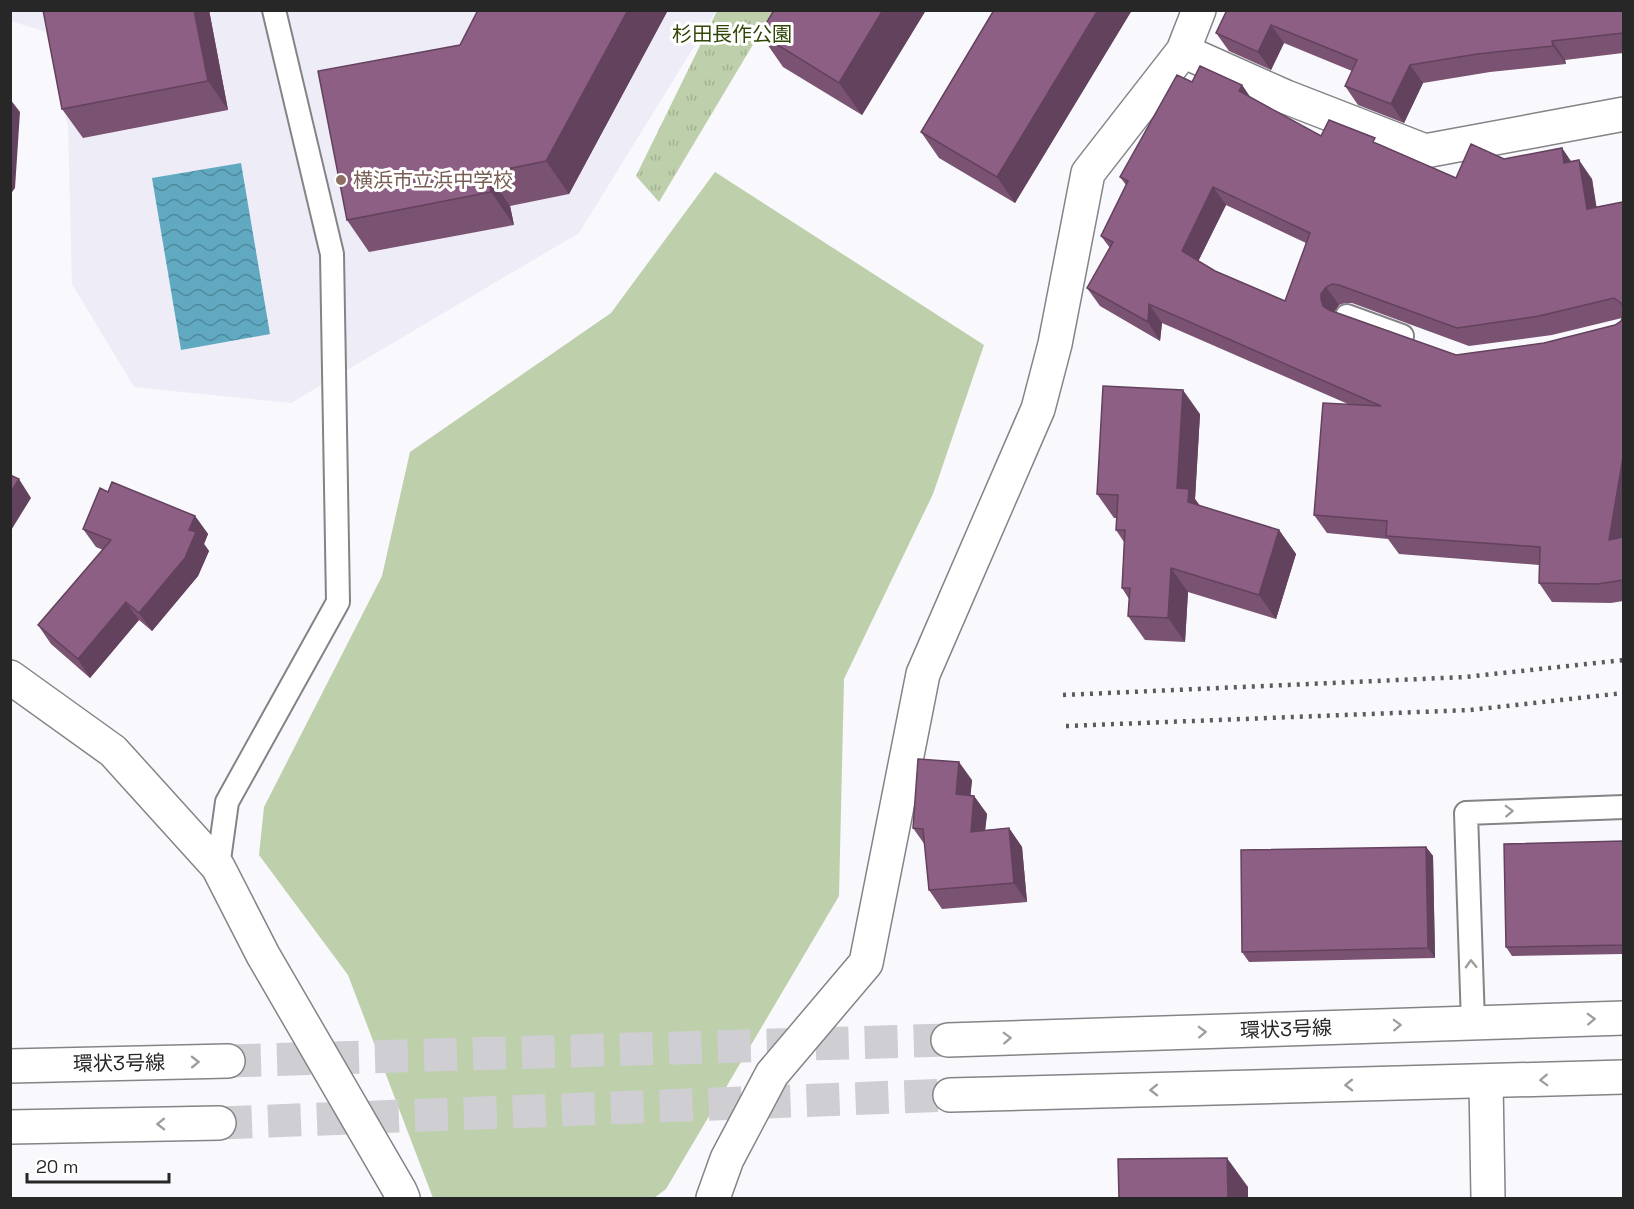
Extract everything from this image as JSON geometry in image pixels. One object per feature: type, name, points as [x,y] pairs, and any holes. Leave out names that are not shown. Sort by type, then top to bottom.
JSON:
[{"type":"street","points":[[713,1198],[727,1159],[772,1074],[866,963],[923,674],[1038,409],[1055,344],[1088,173],[1183,51],[1199,10]]},
{"type":"street","points":[[1183,51],[1286,97],[1425,151],[1623,114]]},
{"type":"street","points":[[10,677],[112,751],[218,867],[263,955],[403,1198]]},
{"type":"street","name":"環状3号線","points":[[948,1040],[1623,1018]]},
{"type":"street","name":"環状3号線","points":[[10,1066],[228,1061]]},
{"type":"street","points":[[950,1095],[1623,1077]]},
{"type":"street","points":[[1486,1082],[1488,1198]]},
{"type":"street","points":[[10,1127],[219,1123]]},
{"type":"lane","points":[[218,867],[227,802],[338,602],[332,254],[274,10]]},
{"type":"lane","points":[[1347,316],[1424,344]]},
{"type":"lane","points":[[1473,1023],[1466,813],[1623,807]]},
{"type":"shaded area","name":"横浜市立浜中学校","points":[[10,11],[716,11],[579,233],[291,403],[134,387],[72,284],[68,127],[46,32],[11,21]]},
{"type":"green space","name":"杉田長作公園","points":[[717,11],[773,11],[659,202],[636,176]]},
{"type":"green space","points":[[715,172],[984,345],[933,494],[844,679],[839,896],[666,1189],[654,1198],[433,1198],[348,975],[259,855],[264,807],[382,576],[410,452],[611,313]]},
{"type":"water","points":[[241,163],[270,334],[181,350],[152,178]]},
{"type":"building","points":[[43,10],[194,10],[208,81],[62,109]]},
{"type":"building","points":[[478,10],[628,10],[546,161],[488,173],[491,192],[347,220],[318,71],[460,45]]},
{"type":"building","points":[[774,10],[883,10],[839,83],[760,34]]},
{"type":"building","points":[[994,10],[1098,10],[997,177],[921,132]]},
{"type":"building","points":[[1227,10],[1623,10],[1623,33],[1552,41],[1553,46],[1477,54],[1410,65],[1391,104],[1345,86],[1357,60],[1271,25],[1258,52],[1216,33]]},
{"type":"building","points":[[1200,66],[1242,85],[1239,91],[1321,136],[1329,120],[1375,138],[1373,142],[1456,178],[1471,144],[1504,159],[1562,148],[1564,163],[1579,160],[1587,209],[1623,202],[1623,307],[1614,298],[1539,316],[1457,328],[1339,285],[1332,284],[1326,287],[1321,294],[1321,299],[1323,306],[1329,310],[1456,355],[1544,343],[1615,325],[1621,321],[1623,316],[1623,457],[1609,540],[1623,537],[1623,580],[1598,584],[1539,583],[1540,547],[1386,536],[1387,521],[1314,515],[1323,403],[1381,406],[1149,304],[1148,322],[1087,288],[1113,242],[1101,236],[1128,181],[1120,177],[1177,75],[1192,82]],"holes":[[[1213,187],[1310,233],[1285,301],[1215,271],[1182,251]]]},
{"type":"building","points":[[1103,386],[1183,390],[1177,488],[1189,489],[1188,502],[1279,530],[1259,595],[1171,568],[1168,618],[1128,616],[1130,588],[1122,588],[1125,530],[1116,530],[1118,495],[1097,494]]},
{"type":"building","points":[[10,475],[19,479],[10,493]]},
{"type":"building","points":[[112,482],[195,516],[189,530],[196,532],[185,558],[139,613],[126,602],[78,659],[38,625],[111,540],[83,529],[100,488],[108,492]]},
{"type":"building","points":[[918,759],[959,762],[956,794],[974,796],[971,832],[1009,828],[1014,883],[929,890],[923,829],[913,828]]},
{"type":"building","points":[[1623,841],[1623,945],[1506,947],[1504,844]]},
{"type":"building","points":[[1426,847],[1428,948],[1242,952],[1241,850]]},
{"type":"building","points":[[1227,1158],[1228,1198],[1119,1198],[1118,1159]]},
{"type":"tunnel","points":[[228,1061],[948,1040]]},
{"type":"tunnel","points":[[219,1123],[950,1095]]},
{"type":"railway","points":[[1063,695],[1465,677],[1624,660]]},
{"type":"railway","points":[[1066,726],[1470,710],[1624,693]]},
{"type":"place","name":"横浜市立浜中学校","points":[[341,180]]}]
